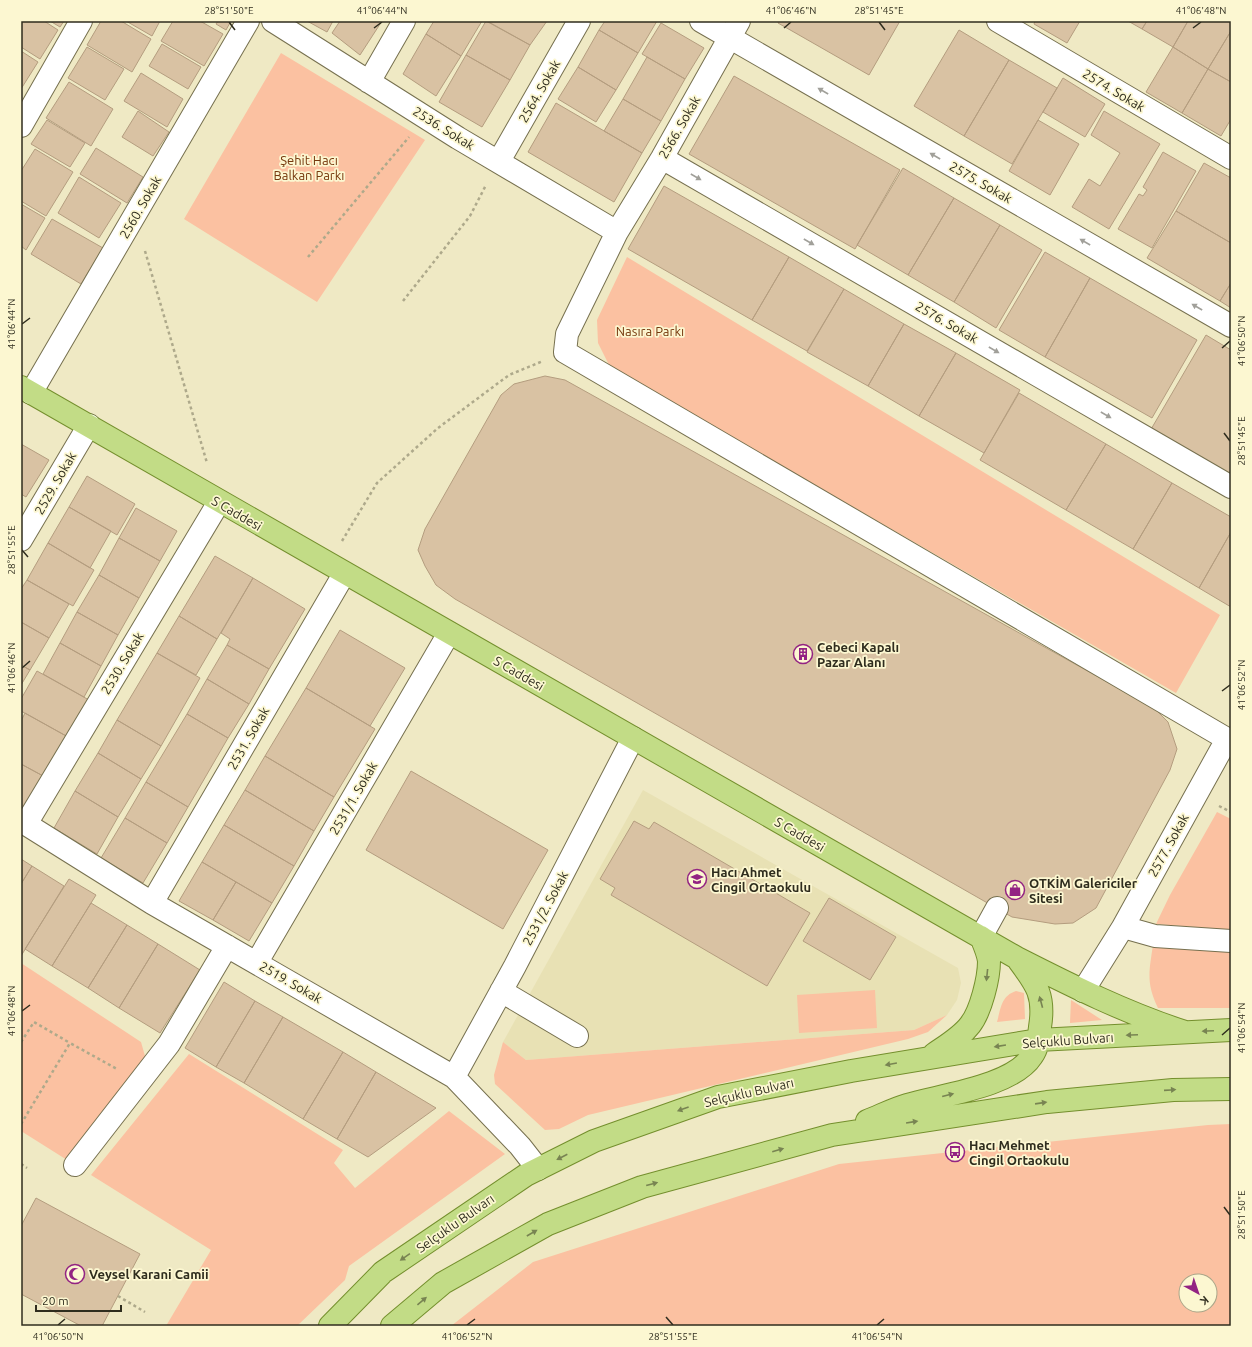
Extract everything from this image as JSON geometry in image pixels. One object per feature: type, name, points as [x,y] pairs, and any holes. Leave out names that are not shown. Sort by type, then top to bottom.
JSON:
[{"type":"main road","name":"S Caddesi","points":[[26,390],[1017,958],[1083,992],[1144,1019],[1185,1032]]},
{"type":"main road","points":[[930,1057],[958,1038],[971,1024],[980,1004],[986,982],[989,959],[981,937]]},
{"type":"main road","points":[[392,1326],[443,1283],[548,1224],[642,1187],[832,1135],[905,1106],[988,1085],[1018,1070],[1032,1056],[1038,1040],[1043,1009],[1036,983],[1017,958]]},
{"type":"main road","name":"Selçuklu Bulvarı","points":[[330,1326],[383,1272],[491,1198],[538,1169],[594,1141],[718,1097],[851,1070],[1038,1040],[1231,1030]]},
{"type":"main road","points":[[832,1135],[1047,1102],[1173,1090],[1231,1088]]},
{"type":"street","points":[[21,126],[81,21]]},
{"type":"street","name":"2560. Sokak","points":[[26,390],[135,216],[248,21]]},
{"type":"street","name":"2536. Sokak","points":[[273,21],[369,82],[617,232]]},
{"type":"street","points":[[369,82],[404,21]]},
{"type":"street","name":"2564. Sokak","points":[[499,161],[579,21]]},
{"type":"street","name":"2575. Sokak","points":[[701,21],[735,29],[1231,326]]},
{"type":"street","name":"2574. Sokak","points":[[998,21],[1231,158]]},
{"type":"street","name":"2566. Sokak","points":[[565,352],[567,334],[617,232],[662,158],[735,29]]},
{"type":"street","name":"2576. Sokak","points":[[662,158],[1231,487]]},
{"type":"street","name":"2577. Sokak","points":[[565,352],[1227,740],[1123,927],[1083,992]]},
{"type":"street","name":"2529. Sokak","points":[[21,540],[89,425]]},
{"type":"street","name":"2530. Sokak","points":[[24,822],[219,502]]},
{"type":"street","name":"2531. Sokak","points":[[152,902],[336,569]]},
{"type":"street","name":"2531/1. Sokak","points":[[258,962],[449,633]]},
{"type":"street","name":"2531/2. Sokak","points":[[454,1077],[501,991],[633,738]]},
{"type":"street","name":"2519. Sokak","points":[[24,822],[152,902],[227,946],[258,962],[454,1077],[520,1146],[538,1169]]},
{"type":"street","points":[[981,937],[997,908]]},
{"type":"street","points":[[1123,927],[1155,936],[1231,941]]},
{"type":"street","points":[[76,1165],[170,1044],[227,946]]},
{"type":"street","points":[[501,991],[577,1036]]},
{"type":"path","points":[[308,257],[426,116]]},
{"type":"path","points":[[403,301],[470,216],[499,161]]},
{"type":"path","points":[[135,216],[208,465]]},
{"type":"path","points":[[336,569],[377,484],[438,428],[509,375],[565,352]]},
{"type":"path","points":[[21,1042],[34,1022],[140,1082]]},
{"type":"path","points":[[21,1124],[70,1043]]},
{"type":"path","points":[[21,1164],[27,1168]]},
{"type":"path","points":[[118,1296],[145,1312]]},
{"type":"shaded area","name":"Hacı Ahmet Cingil Ortaokulu","points":[[643,790],[958,968],[961,983],[957,1000],[947,1015],[914,1030],[526,1060],[503,1042]]},
{"type":"green space","name":"Şehit Hacı Balkan Parkı","points":[[281,53],[425,140],[317,302],[184,219]]},
{"type":"green space","name":"Nasıra Parkı","points":[[627,257],[1220,615],[1176,693],[610,367],[598,343],[597,320]]},
{"type":"green space","points":[[1217,812],[1231,819],[1231,930],[1156,924],[1170,895]]},
{"type":"green space","points":[[1153,945],[1231,952],[1231,1008],[1158,1008],[1150,984],[1150,963]]},
{"type":"green space","points":[[21,963],[141,1042],[149,1070],[75,1165],[21,1131]]},
{"type":"green space","points":[[875,990],[877,1028],[799,1033],[797,995]]},
{"type":"green space","points":[[1016,991],[1024,993],[1025,1019],[997,1022],[1004,999]]},
{"type":"green space","points":[[1071,1000],[1102,1020],[1070,1023]]},
{"type":"green space","points":[[947,1015],[928,1032],[908,1039],[588,1115],[559,1129],[545,1130],[495,1084],[494,1075],[503,1042],[526,1060],[914,1030]]},
{"type":"green space","points":[[189,1054],[343,1150],[334,1163],[355,1188],[449,1111],[505,1154],[349,1266],[345,1280],[297,1326],[166,1326],[211,1250],[91,1175]]},
{"type":"green space","points":[[1231,1124],[1231,1326],[451,1326],[533,1262],[839,1164],[1208,1125]]},
{"type":"building","points":[[21,21],[44,21],[58,30],[40,59],[21,47]]},
{"type":"building","points":[[50,21],[64,21],[60,27]]},
{"type":"building","points":[[101,21],[121,21],[151,39],[132,72],[87,45]]},
{"type":"building","points":[[126,21],[160,21],[152,36]]},
{"type":"building","points":[[173,21],[200,21],[223,34],[204,66],[161,41]]},
{"type":"building","points":[[218,21],[231,21],[226,30],[216,24]]},
{"type":"building","points":[[307,21],[333,21],[327,32]]},
{"type":"building","points":[[340,21],[382,21],[360,55],[332,33]]},
{"type":"building","points":[[434,21],[482,21],[461,56],[426,34]]},
{"type":"building","points":[[486,21],[530,45],[510,80],[466,55]]},
{"type":"building","points":[[487,21],[547,21],[530,45]]},
{"type":"building","points":[[605,21],[657,21],[638,53],[599,30]]},
{"type":"building","points":[[779,21],[900,21],[869,75],[778,23]]},
{"type":"building","points":[[1035,21],[1080,21],[1067,43],[1034,24]]},
{"type":"building","points":[[1128,21],[1147,21],[1142,29]]},
{"type":"building","points":[[1147,21],[1188,21],[1173,47],[1142,29]]},
{"type":"building","points":[[1188,21],[1231,21],[1231,31],[1208,69],[1173,47]]},
{"type":"building","points":[[661,23],[704,48],[685,79],[642,54]]},
{"type":"building","points":[[599,30],[638,53],[616,90],[578,67]]},
{"type":"building","points":[[959,30],[1009,60],[964,136],[914,106]]},
{"type":"building","points":[[1231,31],[1231,82],[1208,69]]},
{"type":"building","points":[[426,34],[461,56],[436,96],[403,74]]},
{"type":"building","points":[[162,44],[201,67],[188,89],[149,66]]},
{"type":"building","points":[[87,47],[124,69],[105,100],[68,78]]},
{"type":"building","points":[[1173,47],[1208,69],[1182,113],[1146,92]]},
{"type":"building","points":[[21,51],[38,62],[21,89]]},
{"type":"building","points":[[466,55],[510,80],[482,127],[439,102]]},
{"type":"building","points":[[647,57],[685,79],[661,121],[623,99]]},
{"type":"building","points":[[1009,60],[1057,88],[1012,164],[964,136]]},
{"type":"building","points":[[578,67],[616,90],[596,122],[558,99]]},
{"type":"building","points":[[1208,69],[1231,82],[1231,119],[1221,136],[1182,113]]},
{"type":"building","points":[[141,73],[183,99],[167,127],[124,101]]},
{"type":"building","points":[[734,76],[900,170],[855,249],[689,154]]},
{"type":"building","points":[[1063,78],[1105,104],[1085,137],[1043,112]]},
{"type":"building","points":[[69,82],[113,109],[91,146],[46,118]]},
{"type":"building","points":[[623,99],[661,121],[642,153],[604,131]]},
{"type":"building","points":[[556,103],[642,153],[614,202],[528,152]]},
{"type":"building","points":[[138,111],[169,132],[153,156],[122,137]]},
{"type":"building","points":[[1104,111],[1160,144],[1109,229],[1072,207],[1089,179],[1100,186],[1120,153],[1091,135]]},
{"type":"building","points":[[47,120],[85,143],[70,167],[31,144]]},
{"type":"building","points":[[1038,120],[1079,144],[1050,195],[1009,171]]},
{"type":"building","points":[[96,148],[143,177],[127,203],[80,174]]},
{"type":"building","points":[[35,149],[73,172],[46,216],[21,201],[21,171]]},
{"type":"building","points":[[1163,152],[1196,171],[1152,248],[1118,229],[1139,194],[1143,196],[1147,190],[1143,187]]},
{"type":"building","points":[[1204,163],[1231,178],[1231,243],[1176,211]]},
{"type":"building","points":[[903,168],[954,198],[908,275],[857,245]]},
{"type":"building","points":[[79,177],[121,203],[99,238],[58,213]]},
{"type":"building","points":[[664,186],[789,257],[752,320],[628,249]]},
{"type":"building","points":[[954,198],[1000,225],[954,302],[908,275]]},
{"type":"building","points":[[21,204],[45,218],[26,250],[21,246]]},
{"type":"building","points":[[1176,211],[1231,243],[1231,283],[1220,301],[1147,258]]},
{"type":"building","points":[[52,219],[103,248],[81,284],[31,254]]},
{"type":"building","points":[[1000,225],[1042,250],[996,328],[954,302]]},
{"type":"building","points":[[1045,252],[1090,278],[1045,357],[999,330]]},
{"type":"building","points":[[789,257],[844,289],[807,351],[752,320]]},
{"type":"building","points":[[1090,278],[1197,340],[1152,418],[1045,357]]},
{"type":"building","points":[[1231,283],[1231,308],[1220,301]]},
{"type":"building","points":[[844,289],[904,324],[868,386],[807,352]]},
{"type":"building","points":[[904,324],[956,353],[919,416],[868,386]]},
{"type":"building","points":[[1206,335],[1231,350],[1231,479],[1150,431]]},
{"type":"building","points":[[956,353],[1020,390],[984,453],[919,416]]},
{"type":"building","name":"Cebeci Kapalı Pazar Alanı","points":[[545,376],[565,380],[1154,708],[1168,722],[1177,749],[1170,770],[1096,908],[1073,923],[1055,924],[1012,917],[455,599],[436,585],[418,550],[425,529],[501,395],[514,384]]},
{"type":"building","points":[[1019,393],[1106,444],[1066,510],[980,460]]},
{"type":"building","points":[[21,444],[49,460],[26,497],[21,494]]},
{"type":"building","points":[[1106,444],[1172,483],[1133,549],[1066,510]]},
{"type":"building","points":[[87,476],[135,504],[117,535],[69,507]]},
{"type":"building","points":[[1172,483],[1231,517],[1231,532],[1199,588],[1133,549]]},
{"type":"building","points":[[69,507],[111,531],[90,568],[48,543]]},
{"type":"building","points":[[136,508],[177,531],[160,561],[119,538]]},
{"type":"building","points":[[1231,532],[1231,607],[1199,588]]},
{"type":"building","points":[[119,538],[160,561],[139,598],[99,575]]},
{"type":"building","points":[[48,543],[94,570],[73,606],[27,580]]},
{"type":"building","points":[[215,556],[253,578],[217,639],[179,616]]},
{"type":"building","points":[[99,575],[139,598],[118,635],[77,612]]},
{"type":"building","points":[[253,578],[305,609],[269,669],[227,645],[230,639],[221,633]]},
{"type":"building","points":[[27,580],[69,604],[49,638],[21,622],[21,589]]},
{"type":"building","points":[[77,612],[118,635],[101,666],[60,643]]},
{"type":"building","points":[[179,616],[217,639],[196,675],[157,653]]},
{"type":"building","points":[[21,622],[49,638],[30,670],[21,665]]},
{"type":"building","points":[[340,630],[405,668],[370,726],[306,688]]},
{"type":"building","points":[[60,643],[101,666],[84,697],[43,674]]},
{"type":"building","points":[[227,645],[269,669],[249,704],[207,679]]},
{"type":"building","points":[[157,653],[200,678],[161,746],[117,720]]},
{"type":"building","points":[[21,665],[30,670],[21,685]]},
{"type":"building","points":[[37,671],[89,700],[68,737],[21,711],[21,699]]},
{"type":"building","points":[[207,679],[249,704],[228,738],[187,714]]},
{"type":"building","points":[[306,688],[375,729],[334,797],[265,756]]},
{"type":"building","points":[[25,713],[68,737],[45,777],[21,764],[21,721]]},
{"type":"building","points":[[187,714],[228,738],[188,807],[146,782]]},
{"type":"building","points":[[117,720],[161,746],[141,779],[98,753]]},
{"type":"building","points":[[98,753],[141,779],[118,817],[75,791]]},
{"type":"building","points":[[265,756],[334,797],[314,831],[245,790]]},
{"type":"building","points":[[21,764],[45,777],[26,811],[21,808]]},
{"type":"building","points":[[411,771],[548,850],[503,929],[366,850]]},
{"type":"building","points":[[146,782],[188,807],[167,843],[125,818]]},
{"type":"building","points":[[245,790],[314,831],[294,866],[224,825]]},
{"type":"building","points":[[75,791],[118,817],[97,854],[54,828]]},
{"type":"building","points":[[125,818],[167,843],[143,883],[101,858]]},
{"type":"building","points":[[634,821],[649,829],[654,822],[810,913],[767,986],[611,895],[615,888],[600,879]]},
{"type":"building","points":[[224,825],[294,866],[272,903],[202,862]]},
{"type":"building","points":[[21,859],[32,866],[21,884]]},
{"type":"building","points":[[202,862],[236,882],[213,920],[179,901]]},
{"type":"building","points":[[32,866],[64,886],[21,956],[21,884]]},
{"type":"building","points":[[69,879],[96,895],[52,966],[25,949]]},
{"type":"building","points":[[236,882],[272,903],[249,941],[213,920]]},
{"type":"building","points":[[829,898],[896,937],[870,980],[803,941]]},
{"type":"building","points":[[91,903],[127,925],[88,988],[52,966]]},
{"type":"building","points":[[127,925],[158,944],[119,1008],[88,988]]},
{"type":"building","points":[[158,944],[200,970],[160,1033],[119,1008]]},
{"type":"building","points":[[224,982],[255,1001],[216,1067],[185,1048]]},
{"type":"building","points":[[255,1001],[283,1017],[244,1083],[216,1067]]},
{"type":"building","points":[[283,1017],[343,1052],[303,1119],[244,1083]]},
{"type":"building","points":[[343,1052],[376,1072],[337,1139],[303,1119]]},
{"type":"building","points":[[376,1072],[436,1108],[368,1157],[337,1139]]},
{"type":"building","name":"Veysel Karani Camii","points":[[36,1198],[140,1254],[102,1326],[81,1326],[21,1294],[21,1226]]},
{"type":"place","name":"Cebeci Kapalı Pazar Alanı","points":[[803,654]]},
{"type":"place","name":"Hacı Ahmet Cingil Ortaokulu","points":[[697,879]]},
{"type":"place","name":"OTKİM Galericiler Sitesi","points":[[1015,890]]},
{"type":"place","name":"Hacı Mehmet Cingil Ortaokulu","points":[[955,1152]]},
{"type":"place","name":"Veysel Karani Camii","points":[[75,1274]]}]
